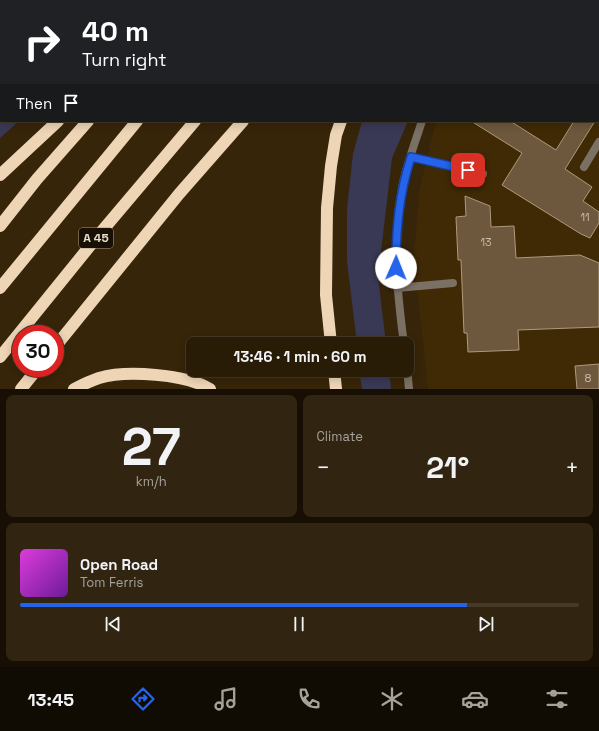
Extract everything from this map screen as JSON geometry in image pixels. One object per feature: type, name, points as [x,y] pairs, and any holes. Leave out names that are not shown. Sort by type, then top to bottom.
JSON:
[{"type":"highway","points":[[0,175],[57,122]]},
{"type":"highway","points":[[0,226],[37,179],[87,122]]},
{"type":"highway","points":[[0,288],[136,122]]},
{"type":"highway","name":"A 45","points":[[0,357],[102,230],[194,122]]},
{"type":"highway","points":[[64,336],[179,194],[242,122]]},
{"type":"highway","points":[[330,337],[326,295],[326,208],[336,135],[341,122]]},
{"type":"highway","points":[[74,389],[100,378],[143,374],[190,381],[210,389]]},
{"type":"highway","points":[[21,389],[31,377]]},
{"type":"highway","points":[[335,377],[336,389]]},
{"type":"street","points":[[403,337],[396,268],[398,213],[402,187],[422,122]]},
{"type":"street","points":[[584,167],[599,142]]},
{"type":"street","points":[[411,157],[483,174]]},
{"type":"street","points":[[397,288],[453,283]]},
{"type":"street","points":[[408,377],[409,389]]},
{"type":"shaded area","points":[[0,122],[18,122],[0,138]]},
{"type":"shaded area","points":[[362,122],[408,122],[392,158],[378,277],[385,337],[356,337],[347,261],[347,209],[353,154]]},
{"type":"shaded area","points":[[437,122],[599,122],[599,389],[428,389],[414,259],[419,191]]},
{"type":"shaded area","points":[[360,377],[390,377],[391,389],[362,389]]},
{"type":"building","points":[[473,122],[512,122],[556,150],[573,122],[594,122],[565,169],[592,187],[583,201],[599,212],[599,223],[590,238],[581,234],[502,185],[522,153]]},
{"type":"building","points":[[465,196],[490,206],[491,227],[514,226],[516,258],[580,255],[599,263],[599,327],[518,330],[519,350],[468,352],[467,333],[464,333],[461,260],[458,260],[456,217],[466,216]]},
{"type":"building","points":[[599,364],[599,389],[577,389],[575,366]]},
{"type":"route","points":[[396,268],[398,213],[402,187],[411,157],[468,170]]}]
